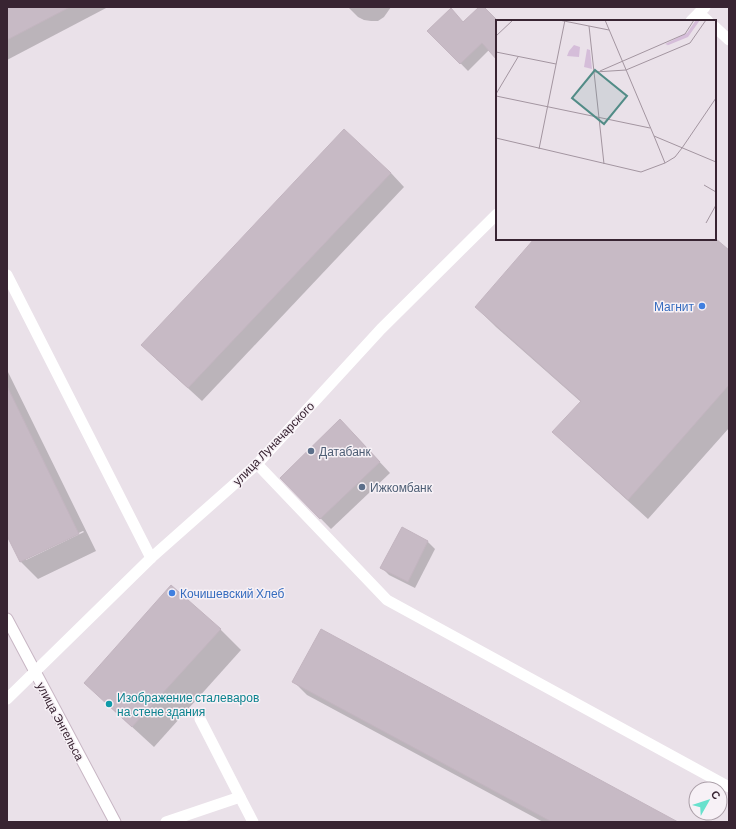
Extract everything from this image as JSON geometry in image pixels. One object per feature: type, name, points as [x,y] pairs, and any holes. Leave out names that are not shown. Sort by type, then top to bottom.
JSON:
[{"type":"street","points":[[692,20],[702,10],[707,20]]},
{"type":"street","points":[[716,28],[729,40]]},
{"type":"street","name":"улица Луначарского","points":[[7,699],[150,558],[256,464],[381,329],[496,215]]},
{"type":"street","points":[[7,275],[150,558]]},
{"type":"street","points":[[256,464],[387,600],[729,787]]},
{"type":"street","name":"улица Энгельса","points":[[7,619],[115,822]]},
{"type":"street","points":[[200,719],[253,822]]},
{"type":"street","points":[[166,822],[240,797]]},
{"type":"building","points":[[7,7],[70,7],[7,40]]},
{"type":"building","points":[[479,7],[484,7],[497,20],[496,59],[482,43],[460,64],[427,31],[451,8],[463,22]]},
{"type":"building","points":[[344,129],[391,173],[188,388],[141,345]]},
{"type":"building","points":[[716,239],[729,250],[729,385],[628,500],[552,432],[581,401],[475,307],[533,240]]},
{"type":"building","points":[[7,386],[79,534],[20,562],[7,536]]},
{"type":"building","points":[[340,419],[380,462],[320,519],[280,478]]},
{"type":"building","points":[[402,527],[428,541],[408,582],[380,568]]},
{"type":"building","points":[[171,585],[221,629],[132,727],[84,683]]},
{"type":"building","points":[[321,629],[678,822],[552,822],[292,682]]},
{"type":"place","name":"Магнит","points":[[702,306]]},
{"type":"place","name":"Датабанк","points":[[311,451]]},
{"type":"place","name":"Ижкомбанк","points":[[362,487]]},
{"type":"place","name":"Кочишевский Хлеб","points":[[172,593]]},
{"type":"place","name":"Изображение сталеваров на стене здания","points":[[109,704]]}]
